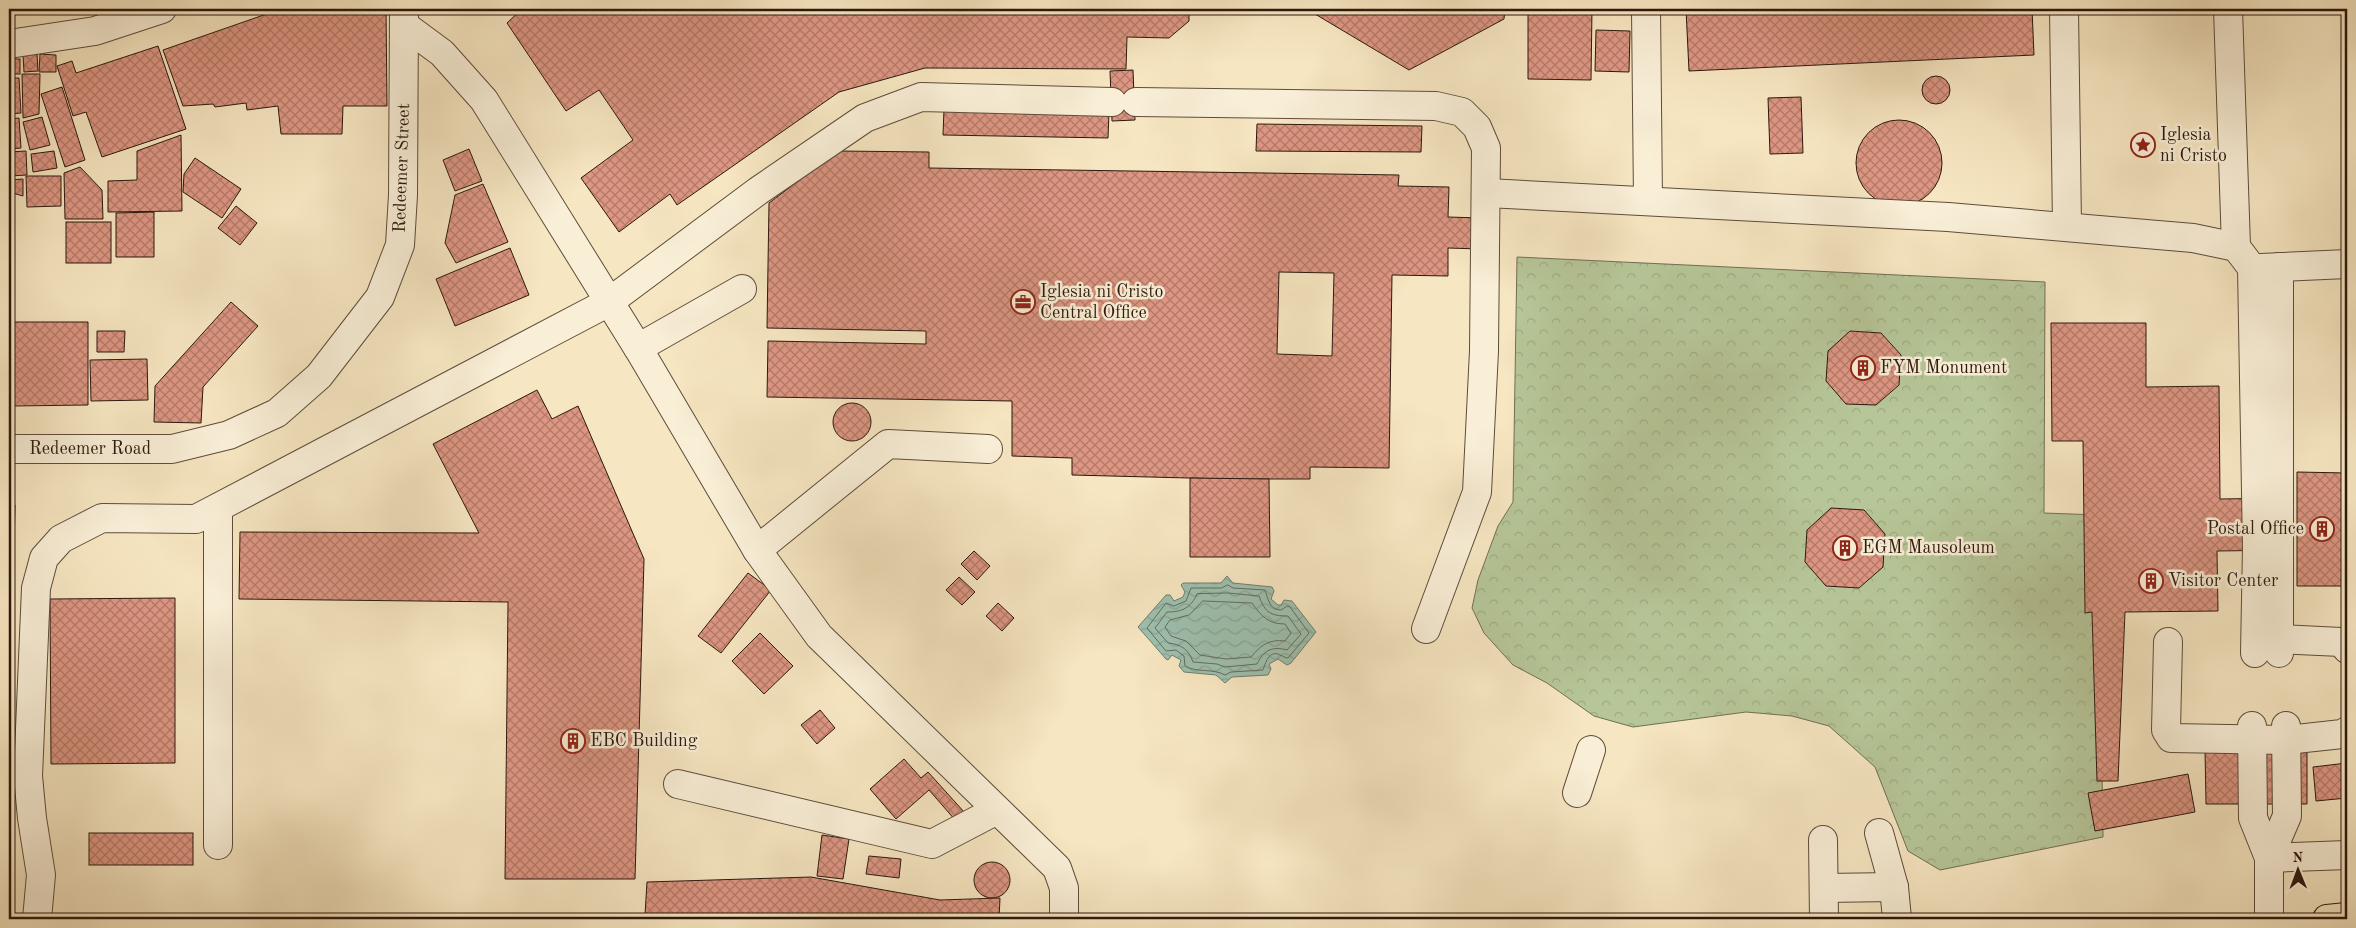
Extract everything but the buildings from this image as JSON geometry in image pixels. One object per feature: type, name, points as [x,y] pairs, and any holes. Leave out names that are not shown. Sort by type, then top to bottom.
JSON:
[{"type":"main road","points":[[2327,919],[2347,917]]},
{"type":"street","points":[[9,44],[94,31],[162,9]]},
{"type":"street","points":[[1646,9],[1648,201]]},
{"type":"street","points":[[2064,9],[2067,226]]},
{"type":"street","points":[[2228,9],[2236,247],[2252,268],[2256,547],[2271,648]]},
{"type":"street","points":[[404,17],[442,53],[484,100],[638,348],[757,550],[819,636],[1057,868],[1064,888],[1064,919]]},
{"type":"street","name":"Redeemer Street","points":[[172,449],[229,435],[277,413],[319,376],[380,297],[400,245],[403,195],[404,17]]},
{"type":"street","points":[[37,919],[41,875],[32,818],[28,776],[36,588],[44,558],[61,539],[102,518],[196,520],[609,302],[758,191],[865,118],[921,97],[1436,106],[1462,112],[1478,127],[1486,148],[1486,193],[1484,351],[1477,492],[1426,629]]},
{"type":"street","points":[[1486,193],[1948,216],[2194,238],[2236,247]]},
{"type":"street","points":[[2252,268],[2347,264]]},
{"type":"street","points":[[2271,648],[2279,266]]},
{"type":"street","points":[[638,348],[742,289]]},
{"type":"street","points":[[757,550],[888,444],[988,449]]},
{"type":"street","name":"Redeemer Road","points":[[9,449],[172,449]]},
{"type":"street","points":[[218,508],[218,845]]},
{"type":"street","points":[[2168,642],[2166,730],[2171,738],[2252,733],[2342,734],[2347,731]]},
{"type":"street","points":[[2271,648],[2341,642],[2347,649]]},
{"type":"street","points":[[2252,733],[2253,818],[2269,858],[2269,919]]},
{"type":"street","points":[[2269,858],[2287,816],[2286,733]]},
{"type":"street","points":[[1577,793],[1591,750]]},
{"type":"street","points":[[678,784],[932,844],[998,810]]},
{"type":"street","points":[[1879,833],[1894,886],[1897,919]]},
{"type":"street","points":[[1823,840],[1824,919]]},
{"type":"street","points":[[2269,858],[2347,855]]},
{"type":"street","points":[[1824,888],[1894,886]]},
{"type":"green space","points":[[1517,257],[2045,282],[2044,513],[2098,515],[2103,837],[1940,870],[1908,851],[1875,767],[1829,726],[1792,716],[1746,712],[1633,727],[1594,716],[1547,683],[1513,665],[1484,633],[1472,608],[1478,580],[1498,526],[1513,502]]},
{"type":"water","points":[[1227,576],[1233,583],[1272,587],[1274,591],[1271,599],[1278,605],[1281,605],[1284,600],[1292,601],[1316,632],[1291,663],[1287,665],[1278,659],[1269,664],[1271,669],[1268,675],[1232,677],[1225,683],[1216,675],[1184,672],[1179,666],[1181,660],[1172,655],[1168,660],[1166,659],[1138,627],[1166,595],[1170,595],[1174,601],[1183,597],[1185,592],[1181,585],[1183,583],[1221,583]]},
{"type":"place","name":"Iglesia ni Cristo","points":[[2143,145]]},
{"type":"place","name":"Iglesia ni Cristo Central Office","points":[[1023,302]]},
{"type":"place","name":"FYM Monument","points":[[1863,368]]},
{"type":"place","name":"Postal Office","points":[[2322,529]]},
{"type":"place","name":"EGM Mausoleum","points":[[1845,548]]},
{"type":"place","name":"Visitor Center","points":[[2151,581]]},
{"type":"place","name":"EBC Building","points":[[573,741]]}]
